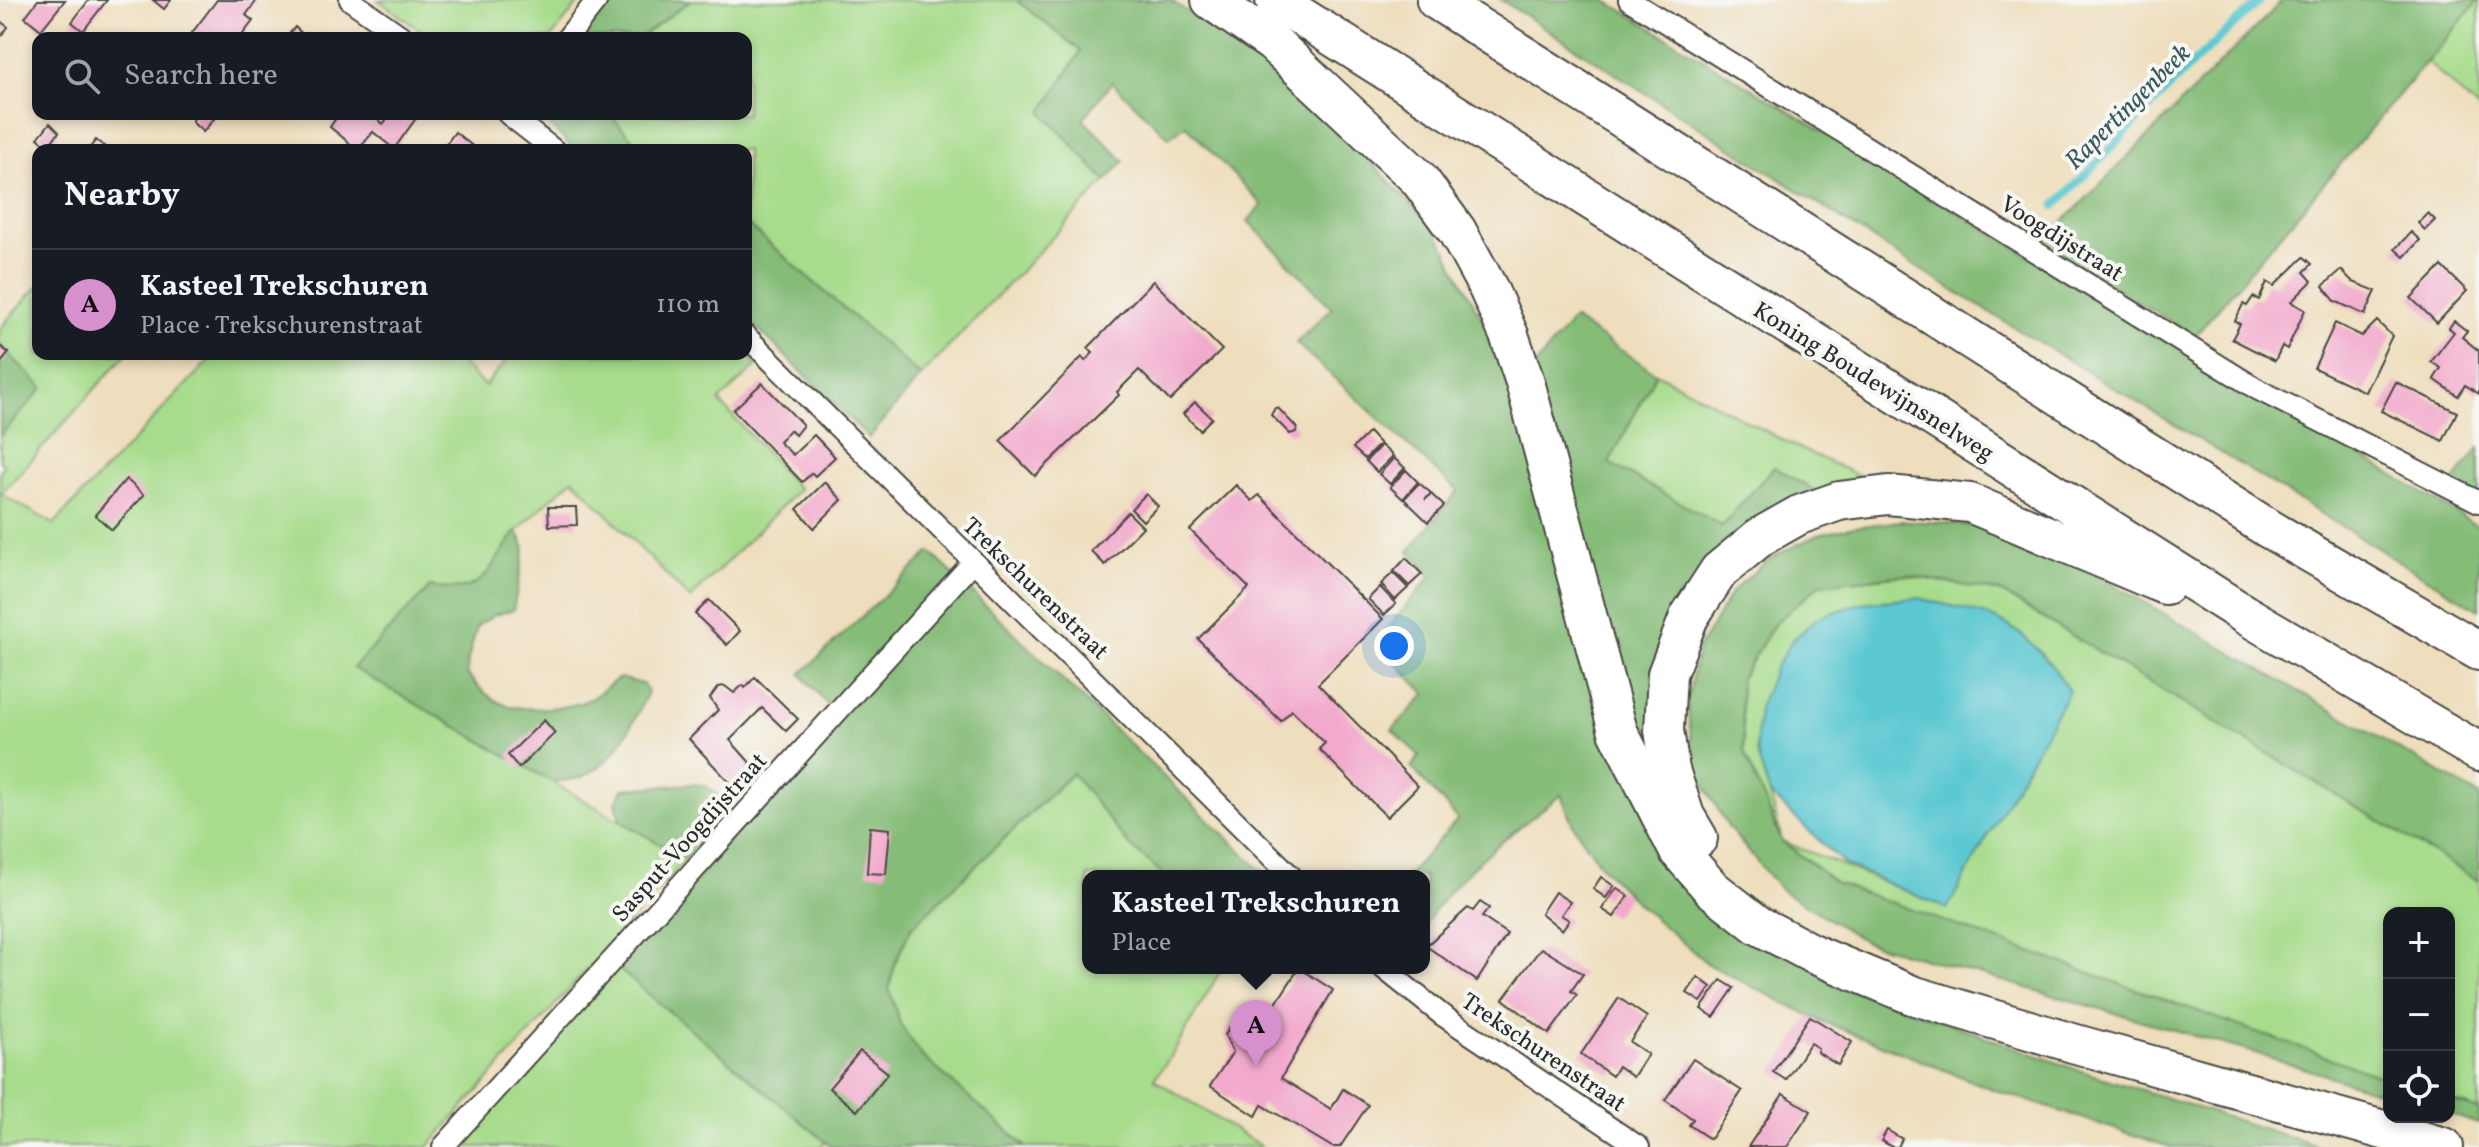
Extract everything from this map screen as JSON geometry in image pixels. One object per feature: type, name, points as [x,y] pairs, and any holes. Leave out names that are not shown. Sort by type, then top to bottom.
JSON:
[{"type":"highway","points":[[1211,0],[1273,43],[1419,179],[1457,231],[1488,288],[1525,382],[1618,731],[1678,850],[1712,889],[1758,925],[1811,953],[1912,995],[2444,1147]]},
{"type":"highway","name":"Koning Boudewijnsnelweg","points":[[1275,0],[2244,614],[2479,752]]},
{"type":"highway","points":[[1436,0],[2266,527],[2479,651]]},
{"type":"highway","points":[[1811,953],[1750,899],[1703,847],[1685,816],[1670,770],[1664,730],[1667,674],[1689,617],[1719,571],[1760,537],[1799,515],[1839,501],[1888,495],[1970,503],[2054,536],[2110,564],[2244,614]]},
{"type":"street","points":[[350,0],[395,32]]},
{"type":"street","points":[[572,32],[597,0]]},
{"type":"street","name":"Voogdijstraat","points":[[1629,0],[2257,389],[2479,502]]},
{"type":"street","points":[[516,120],[546,144]]},
{"type":"street","name":"Trekschurenstraat","points":[[752,342],[1285,870]]},
{"type":"street","name":"Sasput-Voogdijstraat","points":[[443,1147],[973,562]]},
{"type":"street","name":"Trekschurenstraat","points":[[1391,974],[1442,1015],[1639,1147]]},
{"type":"green space","points":[[378,0],[581,0],[556,32],[423,32]]},
{"type":"green space","points":[[609,0],[691,0],[648,32],[583,32]]},
{"type":"green space","points":[[691,0],[1016,0],[1081,51],[1042,112],[1106,181],[921,376],[752,228],[752,144],[637,144],[615,120],[752,120],[752,32],[648,32]]},
{"type":"green space","points":[[1016,0],[1170,0],[1302,88],[1436,231],[1496,346],[1662,848],[1864,993],[2075,1069],[2321,1147],[2170,1147],[1992,1089],[1817,1019],[1709,965],[1640,906],[1601,866],[1573,825],[1561,795],[1469,871],[1430,917],[1430,870],[1412,870],[1458,819],[1411,767],[1420,756],[1392,730],[1426,694],[1376,643],[1431,576],[1409,551],[1458,491],[1296,343],[1332,308],[1248,221],[1262,205],[1186,125],[1169,138],[1112,82],[1083,119],[1124,161],[1106,181],[1042,112],[1081,51]]},
{"type":"green space","points":[[1501,0],[1605,0],[2479,527],[2479,610],[1940,282]]},
{"type":"green space","points":[[2283,0],[2479,0],[2195,336],[2041,244]]},
{"type":"green space","points":[[2479,0],[2479,110],[2426,61]]},
{"type":"green space","points":[[544,120],[615,120],[637,144],[569,144]]},
{"type":"green space","points":[[752,228],[921,376],[869,438],[752,323]]},
{"type":"green space","points":[[32,293],[32,360],[121,360],[1,494],[54,524],[209,360],[457,360],[485,386],[507,360],[752,360],[757,365],[719,401],[799,489],[690,599],[573,479],[522,527],[482,580],[467,587],[430,587],[354,668],[686,859],[428,1147],[0,1147],[0,470],[4,465],[0,462],[0,436],[42,388],[0,345],[0,328]]},
{"type":"green space","points":[[1573,319],[1656,373],[1609,463],[1722,526],[1774,467],[1818,493],[1742,531],[1652,754],[1646,756],[1627,704],[1533,368]]},
{"type":"green space","points":[[0,345],[43,388],[0,436]]},
{"type":"green space","points":[[1656,373],[1790,444],[1873,482],[1818,493],[1774,467],[1722,526],[1609,463]]},
{"type":"green space","points":[[2479,448],[2479,502],[2451,486]]},
{"type":"green space","points":[[1902,521],[1958,524],[1992,531],[2038,548],[2098,576],[2479,795],[2479,881],[2000,592],[1906,575],[1820,584],[1775,623],[1740,680],[1744,752],[1782,841],[1836,883],[2383,1077],[2383,1093],[2262,1055],[1866,942],[1780,889],[1728,827],[1694,767],[1687,701],[1698,649],[1732,592],[1770,558],[1817,535]]},
{"type":"green space","points":[[517,531],[525,548],[513,610],[495,615],[477,626],[467,674],[493,699],[522,708],[580,703],[620,678],[643,684],[648,692],[615,751],[596,769],[577,778],[553,782],[353,668],[430,587],[465,588],[476,583],[492,567]]},
{"type":"green space","points":[[930,552],[1261,870],[1158,870],[1128,844],[1072,773],[911,928],[895,963],[889,988],[900,1024],[922,1056],[1026,1147],[832,1147],[616,967],[838,717],[801,674]]},
{"type":"green space","points":[[1905,575],[2000,592],[2479,881],[2479,1110],[2455,1102],[2455,907],[2383,907],[2383,1077],[1836,883],[1782,841],[1744,752],[1740,681],[1775,623],[1820,584]],"holes":[[[1989,616],[2042,653],[1947,908],[1782,841],[1756,751]]]},
{"type":"green space","points":[[1073,773],[1128,844],[1158,870],[1082,870],[1082,974],[1219,974],[1172,1055],[1154,1079],[1262,1147],[1026,1147],[922,1056],[900,1024],[889,988],[895,963],[911,928]]},
{"type":"green space","points":[[692,784],[706,786],[733,807],[686,859],[620,821],[616,802],[623,789]]},
{"type":"green space","points":[[616,967],[826,1141],[821,1147],[453,1147]]},
{"type":"green space","points":[[2455,1102],[2479,1110],[2479,1124],[2455,1116]]},
{"type":"water","points":[[1918,598],[1986,615],[2011,627],[2054,668],[2069,691],[1947,909],[1844,864],[1770,794],[1756,751],[1759,708],[1774,670],[1792,641],[1817,618],[1861,603]]},
{"type":"building","points":[[38,0],[65,0],[41,30],[25,17]]},
{"type":"building","points":[[89,0],[107,0],[83,31],[72,22]]},
{"type":"building","points":[[153,0],[171,0],[164,9]]},
{"type":"building","points":[[217,0],[257,0],[246,15],[253,21],[245,32],[193,32]]},
{"type":"building","points":[[0,21],[8,27],[0,38]]},
{"type":"building","points":[[193,120],[213,120],[203,132]]},
{"type":"building","points":[[335,120],[378,120],[383,124],[386,120],[415,120],[398,144],[388,144],[373,132],[363,144],[351,144],[330,127]]},
{"type":"building","points":[[50,123],[59,132],[50,144],[38,138]]},
{"type":"building","points":[[455,132],[470,144],[446,144]]},
{"type":"building","points":[[2428,213],[2435,220],[2425,230],[2418,223]]},
{"type":"building","points":[[2411,232],[2420,240],[2404,257],[2395,249]]},
{"type":"building","points":[[2304,257],[2312,264],[2304,272],[2312,281],[2291,302],[2305,310],[2287,349],[2282,346],[2275,361],[2232,339],[2240,324],[2235,321],[2243,304],[2247,306],[2253,297],[2259,300],[2267,282],[2274,286]]},
{"type":"building","points":[[2442,266],[2467,291],[2437,323],[2411,298]]},
{"type":"building","points":[[2341,270],[2353,282],[2376,291],[2365,315],[2335,301],[2323,286]]},
{"type":"building","points":[[1153,281],[1222,350],[1170,401],[1139,370],[1117,392],[1119,395],[1035,476],[1000,441],[1082,357],[1085,361],[1093,353],[1088,348]]},
{"type":"building","points":[[2377,321],[2392,336],[2365,392],[2314,368],[2335,323],[2362,336]]},
{"type":"building","points":[[2454,321],[2467,331],[2462,337],[2479,351],[2479,394],[2465,385],[2458,396],[2434,379],[2441,368],[2431,362],[2454,332],[2449,328]]},
{"type":"building","points":[[0,346],[9,353],[0,364]]},
{"type":"building","points":[[2396,382],[2457,412],[2443,441],[2381,411]]},
{"type":"building","points":[[762,383],[803,425],[795,435],[790,430],[779,442],[793,455],[814,435],[835,457],[815,476],[812,473],[802,482],[733,410]]},
{"type":"building","points":[[1195,402],[1212,418],[1200,430],[1183,414]]},
{"type":"building","points":[[1275,408],[1297,428],[1296,432],[1290,434],[1271,415]]},
{"type":"building","points":[[1369,432],[1380,444],[1365,459],[1353,448]]},
{"type":"building","points":[[1381,445],[1393,456],[1377,472],[1366,461]]},
{"type":"building","points":[[1394,458],[1405,468],[1390,484],[1379,474]]},
{"type":"building","points":[[1406,470],[1418,482],[1403,499],[1390,487]]},
{"type":"building","points":[[126,479],[144,495],[112,530],[95,515]]},
{"type":"building","points":[[825,482],[842,500],[814,528],[797,509]]},
{"type":"building","points":[[1419,483],[1431,493],[1425,500],[1431,494],[1444,506],[1428,522],[1404,499]]},
{"type":"building","points":[[1236,485],[1252,501],[1259,495],[1383,619],[1318,684],[1418,786],[1387,817],[1319,749],[1325,743],[1292,710],[1281,721],[1198,639],[1249,588],[1190,530]]},
{"type":"building","points":[[1146,494],[1158,506],[1143,521],[1131,509]]},
{"type":"building","points":[[548,507],[576,507],[577,525],[549,526]]},
{"type":"building","points":[[1128,512],[1143,527],[1105,565],[1091,551]]},
{"type":"building","points":[[1406,558],[1422,574],[1409,586],[1394,571]]},
{"type":"building","points":[[1393,573],[1408,588],[1395,600],[1381,584]]},
{"type":"building","points":[[1380,587],[1396,604],[1384,615],[1368,599]]},
{"type":"building","points":[[709,600],[740,631],[727,645],[695,614]]},
{"type":"building","points":[[755,677],[798,719],[786,731],[762,708],[730,740],[753,766],[733,786],[689,739],[718,710],[710,698],[718,687],[725,686],[734,693],[743,685],[745,688]]},
{"type":"building","points":[[544,720],[555,733],[519,768],[508,755]]},
{"type":"building","points":[[870,827],[890,829],[886,874],[867,873]]},
{"type":"building","points":[[1601,877],[1614,886],[1606,898],[1593,889]]},
{"type":"building","points":[[1617,888],[1628,896],[1614,917],[1602,909]]},
{"type":"building","points":[[1555,892],[1570,902],[1561,915],[1569,920],[1562,930],[1541,913]]},
{"type":"building","points":[[1480,902],[1489,908],[1482,917],[1507,934],[1477,981],[1430,949],[1430,942],[1468,908],[1473,911]]},
{"type":"building","points":[[1541,948],[1583,974],[1571,991],[1577,995],[1549,1034],[1503,999]]},
{"type":"building","points":[[1295,974],[1308,974],[1333,990],[1281,1078],[1331,1109],[1343,1089],[1368,1105],[1340,1147],[1332,1147],[1262,1105],[1256,1116],[1210,1086],[1233,1052],[1225,1035],[1231,1025],[1240,1022],[1249,1025],[1264,1002],[1273,1008]]},
{"type":"building","points":[[1698,977],[1711,987],[1701,1002],[1687,993]]},
{"type":"building","points":[[1721,980],[1734,988],[1714,1017],[1701,1009]]},
{"type":"building","points":[[1619,998],[1647,1017],[1630,1042],[1648,1054],[1633,1077],[1618,1066],[1612,1076],[1581,1054]]},
{"type":"building","points":[[1810,1016],[1852,1042],[1838,1065],[1817,1052],[1818,1048],[1810,1043],[1786,1080],[1773,1072]]},
{"type":"building","points":[[860,1051],[888,1073],[857,1111],[829,1088]]},
{"type":"building","points":[[1693,1059],[1742,1091],[1710,1139],[1689,1125],[1693,1119],[1665,1100]]},
{"type":"building","points":[[1783,1094],[1811,1111],[1787,1147],[1748,1147]]},
{"type":"building","points":[[1887,1130],[1902,1139],[1898,1147],[1881,1141]]},
{"type":"waterway","name":"Rapertingenbeek","points":[[2055,206],[2193,63],[2261,0]]},
{"type":"place","name":"Kasteel Trekschuren","points":[[1256,1066]]}]
